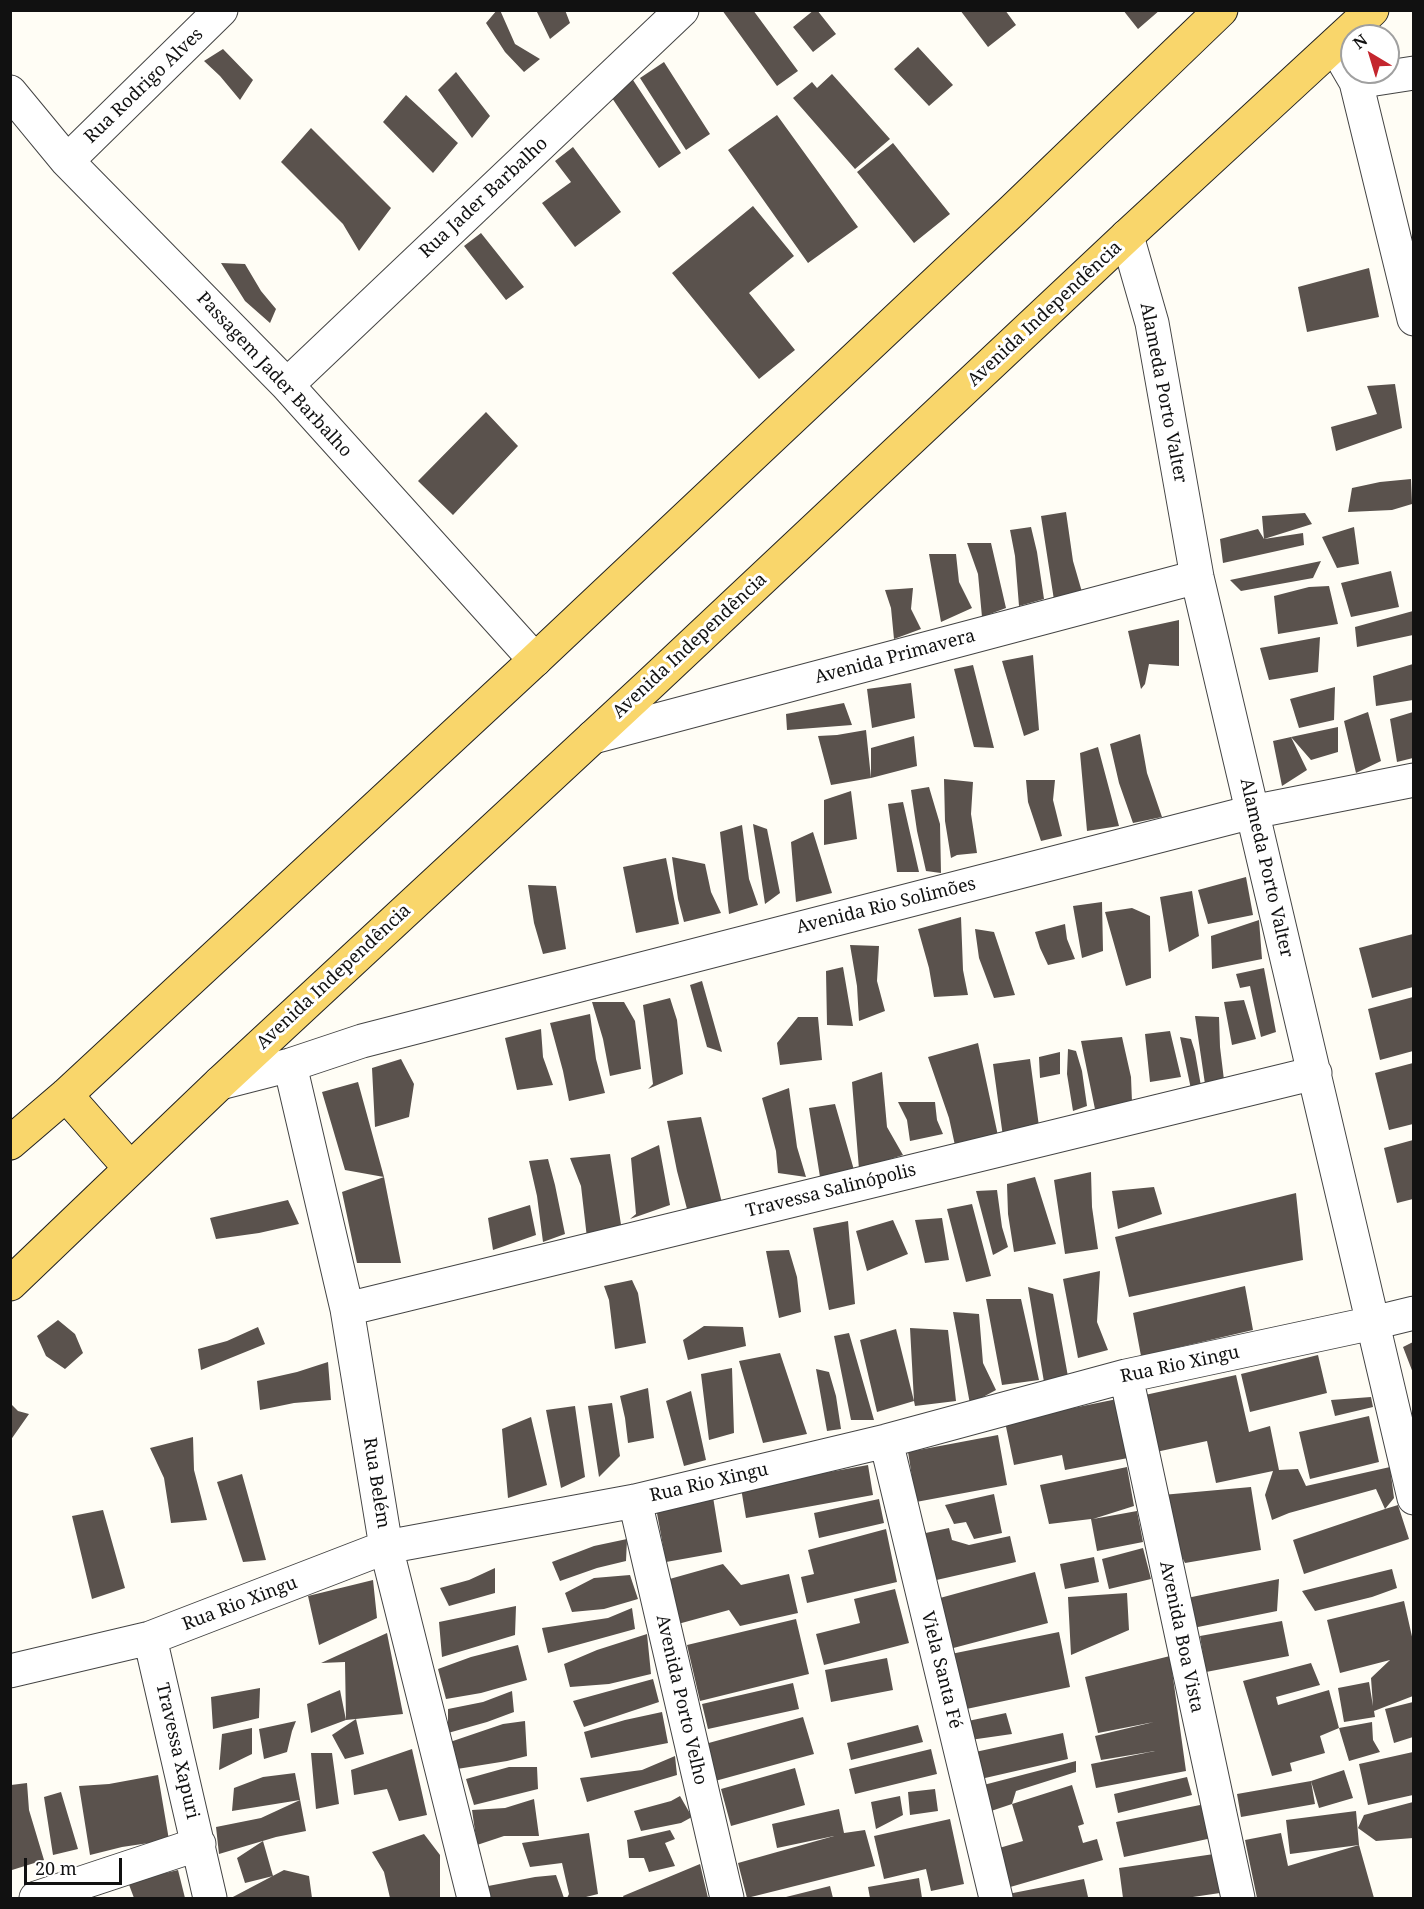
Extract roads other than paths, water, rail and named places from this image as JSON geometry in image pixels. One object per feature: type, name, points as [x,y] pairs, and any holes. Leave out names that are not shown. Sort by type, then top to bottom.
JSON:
[{"type":"main road","points":[[10,1143],[66,1095],[535,660],[1013,210],[1221,10]]},
{"type":"main road","name":"Avenida Independência","points":[[10,1284],[220,1083],[1372,10]]},
{"type":"main road","points":[[66,1095],[130,1168]]},
{"type":"street","name":"Rua Rodrigo Alves","points":[[68,161],[221,10]]},
{"type":"street","name":"Rua Jader Barbalho","points":[[286,385],[682,10]]},
{"type":"street","points":[[1335,46],[1340,55]]},
{"type":"street","points":[[1356,84],[1413,319]]},
{"type":"street","name":"Passagem Jader Barbalho","points":[[10,92],[68,161],[286,385],[535,660]]},
{"type":"street","name":"Alameda Porto Valter","points":[[1127,236],[1152,323],[1197,577],[1413,1498]]},
{"type":"street","name":"Avenida Primavera","points":[[593,737],[1197,577]]},
{"type":"street","name":"Avenida Rio Solimões","points":[[290,1065],[362,1041],[1252,812],[1413,780]]},
{"type":"street","points":[[220,1083],[290,1065]]},
{"type":"street","name":"Rua Belém","points":[[290,1065],[346,1309],[386,1547],[474,1899]]},
{"type":"street","name":"Travessa Salinópolis","points":[[346,1309],[1315,1073]]},
{"type":"street","name":"Rua Rio Xingu","points":[[10,1671],[150,1638],[386,1547],[635,1501],[886,1441],[1126,1376],[1413,1313]]},
{"type":"street","name":"Avenida Boa Vista","points":[[1126,1376],[1238,1899]]},
{"type":"street","name":"Viela Santa Fé","points":[[886,1441],[996,1899]]},
{"type":"street","name":"Avenida Porto Velho","points":[[635,1501],[727,1899]]},
{"type":"street","name":"Travessa Xapuri","points":[[150,1638],[210,1899]]},
{"type":"street","points":[[36,1899],[199,1844]]}]
